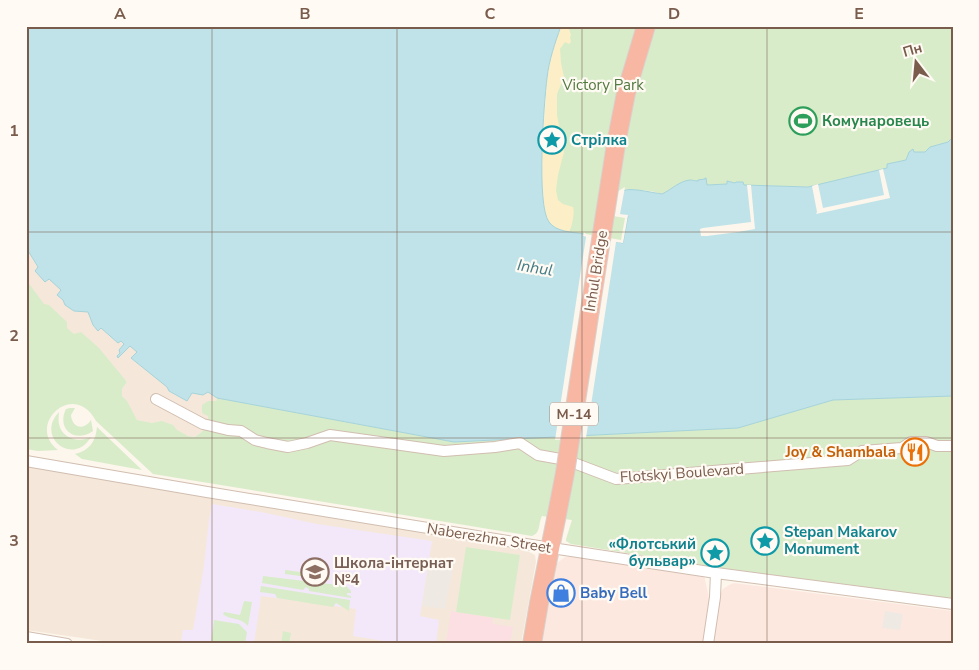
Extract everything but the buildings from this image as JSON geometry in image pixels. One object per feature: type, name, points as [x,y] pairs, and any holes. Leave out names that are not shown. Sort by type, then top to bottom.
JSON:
[{"type":"highway","name":"Inhul Bridge","points":[[550,548],[565,473],[616,144],[626,93],[646,26]]},
{"type":"highway","name":"М-14","points":[[532,644],[538,603],[550,548]]},
{"type":"street","name":"Flotskyi Boulevard","points":[[156,399],[204,424],[241,431],[255,440],[267,444],[288,447],[307,444],[330,435],[444,451],[520,444],[538,455],[566,460],[616,479],[848,460],[862,451],[902,448],[911,442],[953,446]]},
{"type":"street","name":"Naberezhna Street","points":[[26,461],[550,548],[716,573],[953,604]]},
{"type":"street","points":[[708,644],[716,573]]},
{"type":"street","points":[[26,637],[67,644]]},
{"type":"shaded area","points":[[26,249],[46,282],[49,279],[62,290],[63,300],[74,311],[88,312],[93,325],[98,330],[101,328],[118,343],[120,341],[124,344],[118,357],[130,345],[137,352],[132,359],[168,387],[169,391],[187,401],[192,393],[203,395],[208,392],[217,398],[206,429],[195,437],[137,420],[122,396],[122,389],[127,382],[26,294]]},
{"type":"shaded area","points":[[26,465],[514,547],[527,551],[535,555],[536,562],[521,644],[123,644],[26,630]]},
{"type":"shaded area","name":"Школа-інтернат №4","points":[[212,504],[317,524],[432,541],[420,616],[439,620],[436,644],[402,644],[353,636],[356,609],[261,596],[254,644],[181,643],[183,630],[193,630]]},
{"type":"shaded area","points":[[565,557],[704,575],[711,607],[705,644],[542,644],[556,564]]},
{"type":"shaded area","points":[[430,558],[454,562],[445,609],[422,606]]},
{"type":"shaded area","points":[[734,583],[953,611],[953,644],[713,644],[721,593],[723,589]]},
{"type":"shaded area","points":[[451,611],[492,618],[493,624],[513,627],[510,644],[446,644]]},
{"type":"shaded area","points":[[885,611],[903,614],[900,630],[882,628]]},
{"type":"green space","name":"Комунаровець","points":[[561,26],[953,26],[953,137],[948,142],[930,147],[925,152],[914,152],[913,150],[909,152],[906,160],[887,164],[887,168],[808,187],[743,185],[743,182],[735,183],[728,181],[727,184],[707,185],[706,179],[686,181],[662,194],[626,189],[628,215],[623,243],[560,230],[545,215]]},
{"type":"green space","points":[[26,282],[44,304],[49,305],[67,322],[67,328],[74,334],[81,332],[99,348],[127,382],[122,389],[122,396],[127,401],[137,420],[152,423],[162,421],[173,425],[177,430],[188,436],[195,437],[205,429],[208,423],[208,416],[202,413],[202,405],[208,401],[216,401],[217,398],[454,442],[738,428],[833,400],[953,396],[953,599],[714,567],[571,544],[566,539],[572,520],[542,516],[537,533],[532,536],[153,474],[96,421],[87,409],[76,404],[66,405],[56,410],[50,419],[47,429],[49,440],[58,450],[38,451],[26,449]]},
{"type":"green space","points":[[75,408],[71,415],[76,425],[85,426],[91,420],[93,431],[80,436],[74,435],[65,428],[63,423],[64,416],[66,409]]},
{"type":"green space","points":[[59,412],[59,424],[67,436],[81,440],[91,437],[83,446],[67,449],[59,445],[54,439],[51,431],[53,421]]},
{"type":"green space","points":[[97,427],[142,470],[82,459],[75,454],[80,453],[91,445]]},
{"type":"green space","points":[[466,547],[520,555],[510,620],[456,612]]},
{"type":"green space","points":[[285,570],[330,576],[329,580],[285,574]]},
{"type":"green space","points":[[263,576],[346,586],[351,591],[347,595],[351,596],[351,598],[309,591],[306,587],[303,590],[262,583]]},
{"type":"green space","points":[[261,586],[350,600],[349,611],[336,603],[333,607],[277,598],[275,594],[260,592]]},
{"type":"green space","points":[[244,601],[252,602],[248,626],[223,614],[224,612],[240,615]]},
{"type":"green space","points":[[214,620],[239,624],[247,632],[245,644],[211,642]]},
{"type":"green space","points":[[283,631],[291,633],[289,644],[281,644]]},
{"type":"sand","name":"Стрілка","points":[[561,26],[568,26],[571,42],[569,44],[565,42],[560,49],[564,77],[557,94],[557,115],[564,152],[556,190],[558,200],[563,204],[573,207],[573,219],[569,232],[555,228],[547,220],[542,190],[542,152],[547,79],[551,54]]},
{"type":"water","name":"Inhul","points":[[26,26],[561,26],[554,45],[546,90],[542,175],[545,212],[549,222],[560,230],[623,243],[628,216],[602,211],[622,191],[638,190],[662,194],[682,182],[698,181],[705,178],[707,185],[727,184],[727,181],[743,182],[744,185],[808,187],[887,168],[887,164],[906,160],[909,152],[913,149],[914,152],[925,152],[930,147],[948,142],[953,137],[953,396],[833,400],[738,428],[454,442],[217,398],[208,392],[203,395],[192,393],[187,401],[169,391],[167,387],[131,358],[137,352],[130,346],[118,358],[119,350],[124,344],[121,341],[118,343],[101,328],[98,331],[93,325],[88,312],[74,311],[65,305],[63,300],[57,295],[61,290],[49,279],[45,282],[35,271],[38,267],[26,249]]},
{"type":"pier","points":[[883,169],[890,198],[816,214],[812,186],[818,184],[823,208],[884,195],[879,170]]},
{"type":"pier","points":[[747,185],[751,185],[755,229],[701,236],[700,229],[703,228],[751,222]]},
{"type":"pier","points":[[625,187],[620,214],[628,215],[623,243],[616,242],[586,438],[555,440],[586,237],[583,236],[584,232],[586,234],[621,240],[625,218],[601,214],[615,193]]},
{"type":"place","name":"Комунаровець","points":[[803,121]]},
{"type":"place","name":"Стрілка","points":[[552,140]]},
{"type":"place","name":"Joy & Shambala","points":[[915,452]]},
{"type":"place","name":"Stepan Makarov Monument","points":[[765,541]]},
{"type":"place","name":"«Флотський бульвар»","points":[[715,553]]},
{"type":"place","name":"Школа-інтернат №4","points":[[315,572]]},
{"type":"place","name":"Baby Bell","points":[[561,593]]},
{"type":"park label","name":"Victory Park","points":[[603,85]]}]
